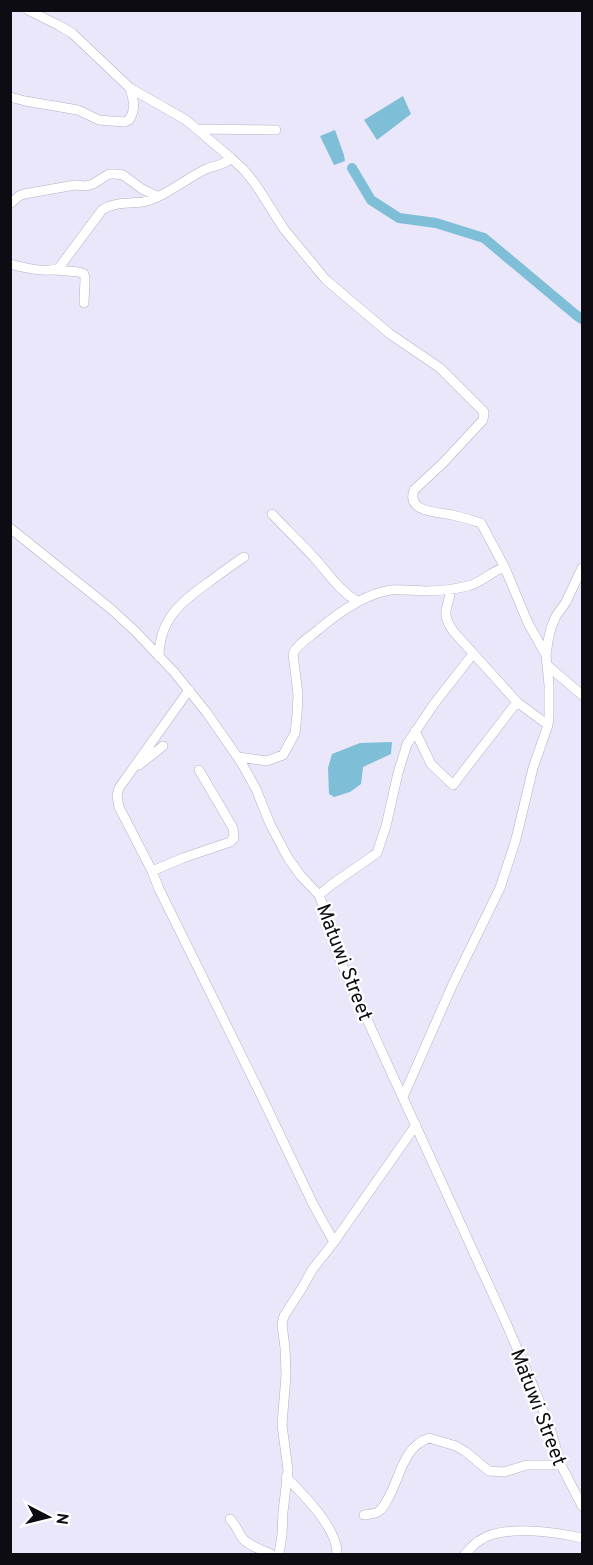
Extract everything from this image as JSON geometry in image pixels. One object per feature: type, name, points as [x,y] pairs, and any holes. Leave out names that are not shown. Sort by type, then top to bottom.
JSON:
[{"type":"street","points":[[28,10],[72,33],[130,88],[173,112],[231,158],[244,170],[284,229],[326,280],[390,334],[440,368],[484,412],[483,420],[414,490],[412,495],[415,502],[429,512],[456,515],[481,523],[505,568],[528,623],[546,655],[549,717],[500,888],[452,986],[403,1097]]},
{"type":"street","points":[[10,97],[78,110],[99,120],[124,122],[129,120],[135,108],[130,88]]},
{"type":"street","points":[[197,129],[276,130]]},
{"type":"street","points":[[55,270],[61,266],[106,207],[124,203],[142,203],[178,187],[208,168],[222,165],[231,158]]},
{"type":"street","points":[[10,204],[24,194],[75,185],[86,186],[109,174],[123,175],[142,189],[157,196]]},
{"type":"street","points":[[10,264],[84,274],[84,303]]},
{"type":"street","points":[[272,514],[339,587],[358,602]]},
{"type":"street","name":"Matuwi Street","points":[[10,528],[111,609],[189,690],[238,757],[256,789],[270,824],[288,858],[319,895],[329,921],[333,943],[534,1388],[550,1428],[561,1465],[582,1506]]},
{"type":"street","points":[[159,657],[162,635],[172,612],[190,594],[244,557]]},
{"type":"street","points":[[238,757],[267,761],[283,755],[295,733],[298,695],[292,654],[295,648],[324,625],[358,602],[387,591],[451,589],[480,582],[500,568],[505,568]]},
{"type":"street","points":[[546,655],[551,628],[582,568]]},
{"type":"street","points":[[451,589],[446,609],[446,621],[453,631],[517,702],[548,725]]},
{"type":"street","points":[[319,895],[377,854],[406,744],[473,654]]},
{"type":"street","points":[[548,666],[582,695]]},
{"type":"street","points":[[189,690],[119,788],[117,796],[119,807],[334,1242]]},
{"type":"street","points":[[415,731],[431,764],[453,785],[517,702]]},
{"type":"street","points":[[130,771],[164,746]]},
{"type":"street","points":[[152,871],[230,843],[234,838],[233,828],[199,770]]},
{"type":"street","points":[[279,1554],[288,1463],[282,1425],[286,1375],[283,1320],[312,1270],[416,1125]]},
{"type":"street","points":[[364,1515],[372,1514],[383,1507],[408,1454],[416,1445],[429,1438],[456,1446],[489,1471],[504,1472],[527,1465],[561,1465]]},
{"type":"street","points":[[286,1477],[312,1503],[332,1534],[337,1554]]},
{"type":"street","points":[[230,1519],[239,1529],[242,1538],[258,1549],[271,1554]]},
{"type":"street","points":[[465,1554],[482,1539],[507,1531],[560,1533],[582,1538]]},
{"type":"water","points":[[403,96],[411,114],[377,140],[364,120]]},
{"type":"water","points":[[335,130],[345,161],[334,165],[320,136]]},
{"type":"water","points":[[392,742],[391,754],[363,767],[361,784],[350,792],[334,797],[329,794],[328,768],[332,754],[360,743]]},
{"type":"waterway","points":[[352,168],[371,200],[399,218],[436,223],[484,238],[582,319]]}]
